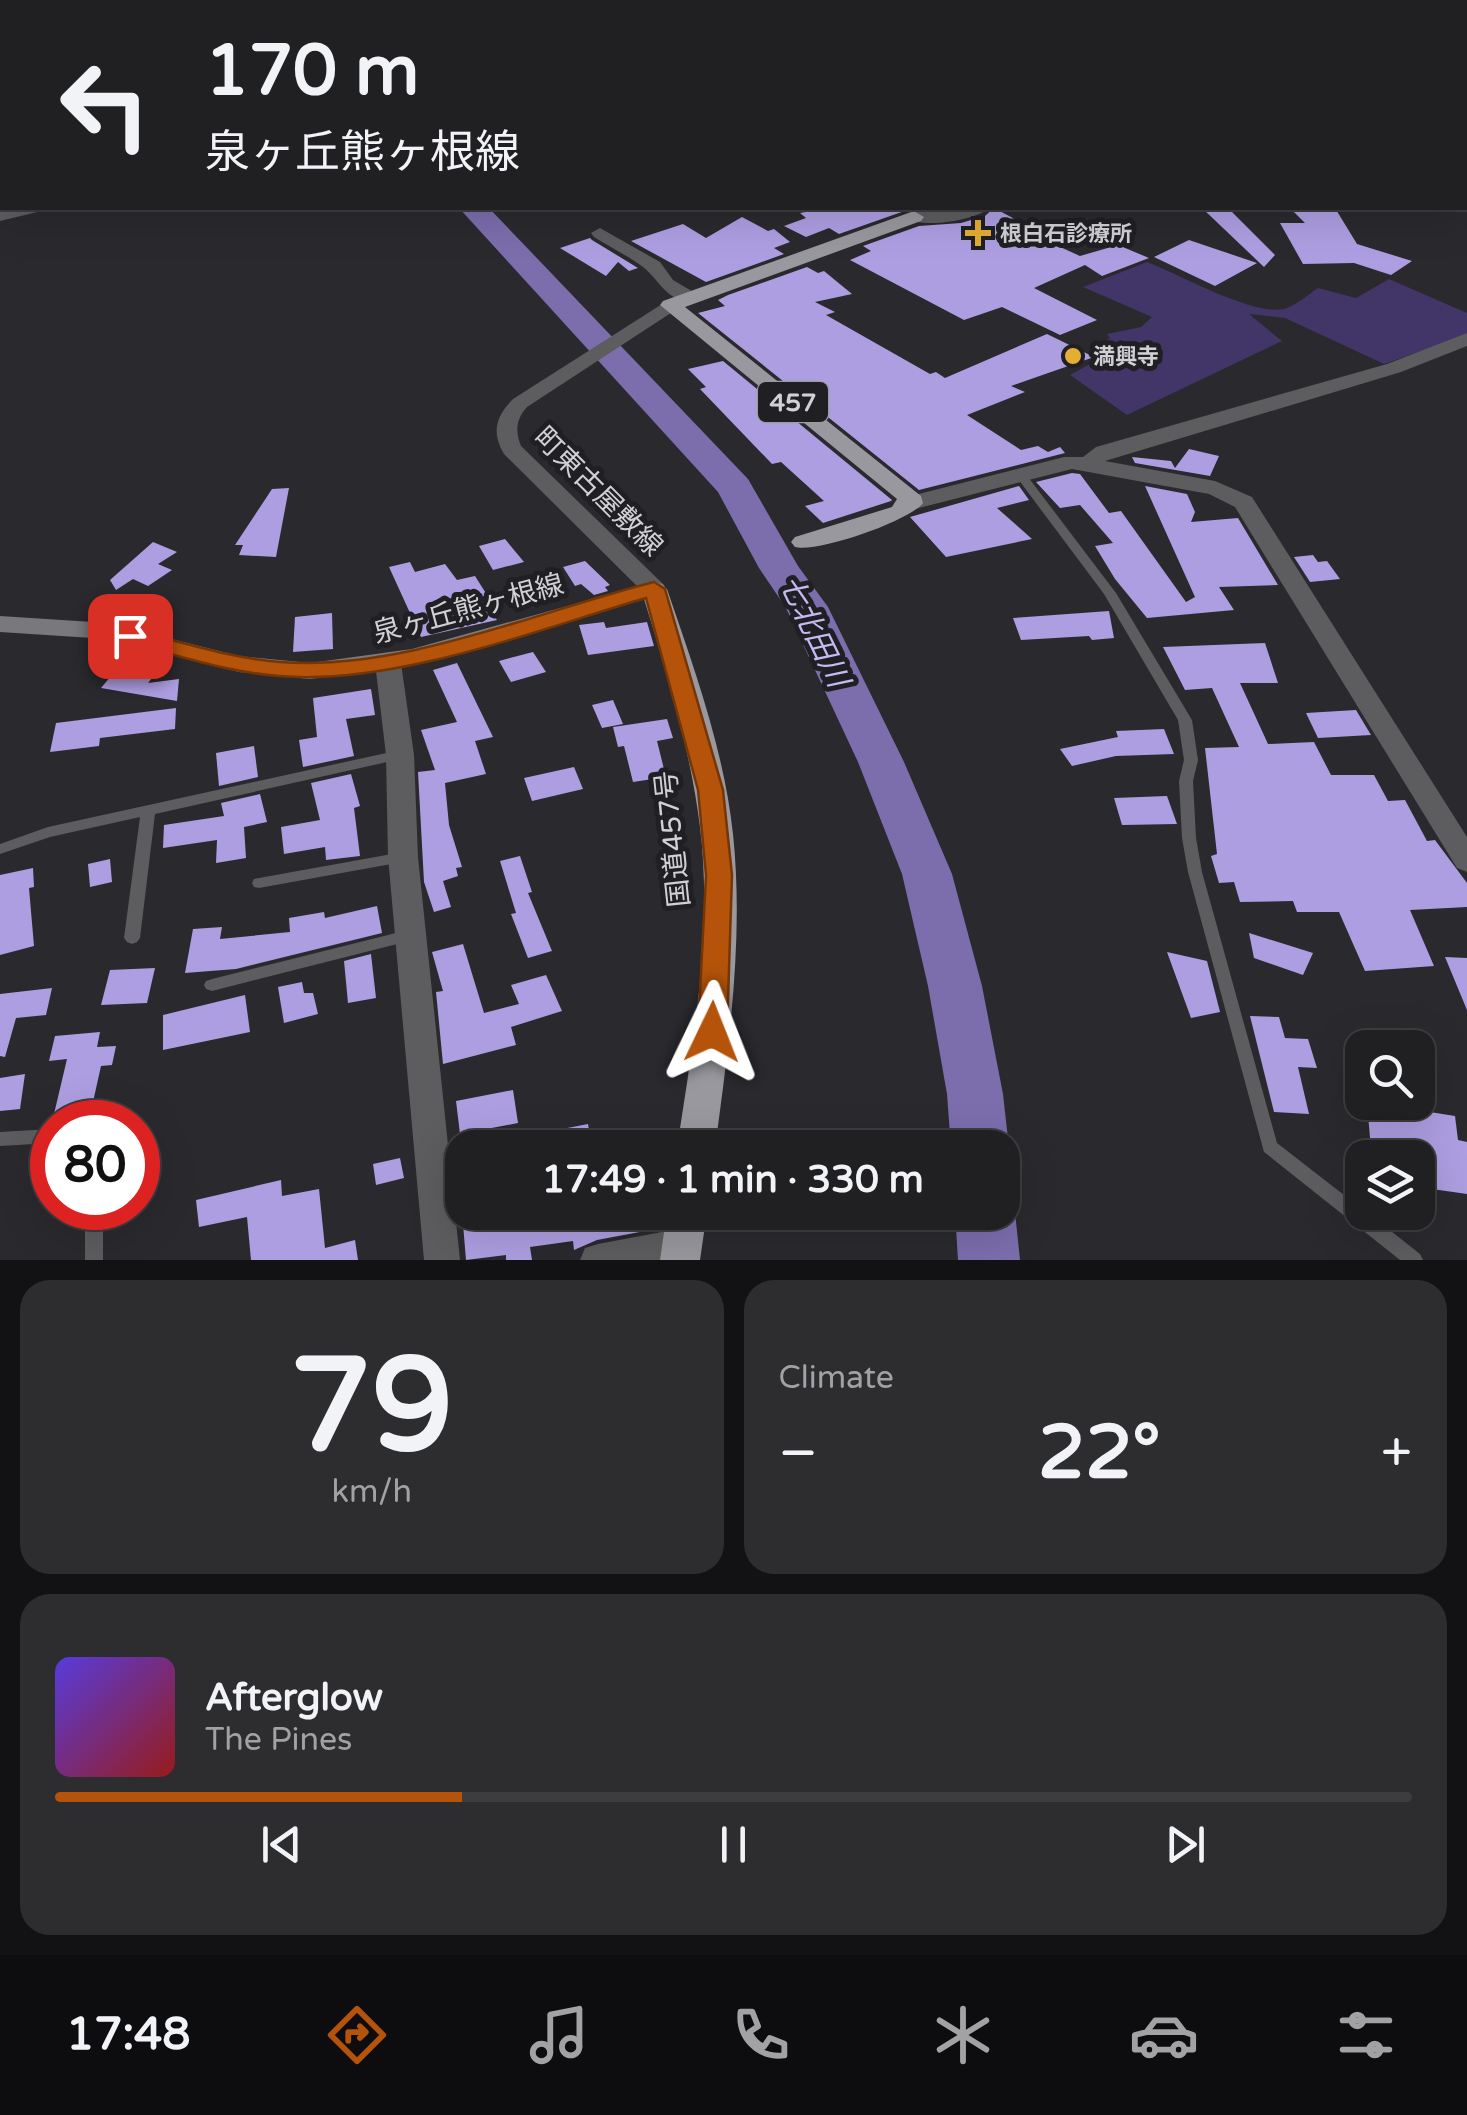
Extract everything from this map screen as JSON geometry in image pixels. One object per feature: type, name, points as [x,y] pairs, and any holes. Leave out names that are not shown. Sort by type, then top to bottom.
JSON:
[{"type":"highway","points":[[679,301],[905,212]]},
{"type":"highway","name":"457","points":[[679,301],[909,496],[912,503]]},
{"type":"highway","points":[[804,542],[881,520],[912,503]]},
{"type":"highway","name":"国道457号","points":[[654,589],[710,790],[719,875],[712,1032],[698,1130]]},
{"type":"main road","name":"泉ヶ丘熊ヶ根線","points":[[0,624],[108,630],[239,664],[310,671],[388,663],[654,589]]},
{"type":"street","points":[[0,216],[34,210]]},
{"type":"street","points":[[905,212],[952,215],[973,210]]},
{"type":"street","points":[[600,233],[654,266],[679,301]]},
{"type":"street","name":"町東古屋敷線","points":[[654,589],[507,440],[505,430],[512,410],[540,388],[679,301]]},
{"type":"street","points":[[1089,463],[1104,452],[1394,368],[1467,340]]},
{"type":"street","points":[[912,503],[1072,462],[1215,488],[1244,502],[1467,860]]},
{"type":"street","points":[[388,663],[400,755],[403,857],[414,934],[442,1260]]},
{"type":"street","points":[[598,1260],[683,1239]]},
{"type":"lane","points":[[1022,475],[1110,593],[1185,720],[1191,760],[1186,781],[1194,872],[1270,1147],[1414,1260]]},
{"type":"lane","points":[[0,850],[48,832],[400,755]]},
{"type":"lane","points":[[132,938],[148,810]]},
{"type":"lane","points":[[259,883],[403,857]]},
{"type":"lane","points":[[212,985],[414,934]]},
{"type":"lane","points":[[0,1139],[30,1137]]},
{"type":"lane","points":[[94,1230],[94,1260]]},
{"type":"shaded area","points":[[1147,262],[1235,300],[1270,309],[1284,309],[1318,288],[1356,298],[1389,279],[1467,313],[1467,335],[1384,364],[1285,318],[1249,314],[1282,341],[1127,415],[1070,375],[1101,358],[1095,348],[1110,338],[1107,334],[1141,327],[1152,317],[1083,287]]},
{"type":"building","points":[[907,210],[839,234],[829,228],[806,237],[784,226],[806,218],[800,213]]},
{"type":"building","points":[[998,210],[1024,224],[1016,227],[1080,256],[1118,245],[1149,258],[1102,276],[1085,265],[1034,288],[1097,320],[1060,335],[1002,307],[964,320],[850,260],[871,251],[863,246],[919,226],[961,223]]},
{"type":"building","points":[[1204,210],[1230,210],[1275,255],[1264,267]]},
{"type":"building","points":[[1292,210],[1336,210],[1357,244],[1412,261],[1391,275],[1354,263],[1303,264],[1280,223],[1305,223]]},
{"type":"building","points":[[742,217],[768,231],[774,229],[790,242],[774,248],[784,254],[706,282],[631,241],[683,224],[706,238]]},
{"type":"building","points":[[590,238],[638,268],[629,271],[618,262],[606,276],[560,248]]},
{"type":"building","points":[[1189,240],[1257,263],[1215,286],[1154,257]]},
{"type":"building","points":[[807,267],[818,273],[824,271],[852,294],[815,302],[835,312],[826,315],[930,374],[936,372],[945,378],[1047,334],[1094,357],[1011,386],[1025,392],[967,415],[1021,450],[1038,446],[1048,452],[1060,447],[1065,453],[919,490],[698,313],[725,306],[718,300],[728,295]]},
{"type":"building","points":[[723,361],[892,500],[823,523],[805,506],[824,501],[781,462],[772,464],[700,389],[706,387],[688,369]]},
{"type":"building","points":[[1189,449],[1219,456],[1210,476],[1135,463],[1132,457],[1171,461],[1175,468]]},
{"type":"building","points":[[1080,474],[1109,513],[1121,511],[1186,602],[1195,597],[1145,486],[1187,494],[1195,512],[1191,522],[1238,518],[1278,585],[1219,587],[1234,610],[1147,618],[1115,579],[1095,546],[1113,543],[1080,505],[1060,508],[1036,482]]},
{"type":"building","points":[[1019,486],[1029,500],[997,508],[1032,539],[946,557],[910,517]]},
{"type":"building","points":[[289,488],[276,557],[239,555],[243,545],[235,545],[272,489]]},
{"type":"building","points":[[505,539],[524,562],[493,570],[479,546]]},
{"type":"building","points":[[153,542],[177,552],[158,564],[172,570],[148,586],[133,579],[116,590],[110,580]]},
{"type":"building","points":[[1313,555],[1318,562],[1327,561],[1340,579],[1310,582],[1294,557]]},
{"type":"building","points":[[585,561],[610,585],[605,587],[608,591],[594,595],[581,584],[575,586],[563,567]]},
{"type":"building","points":[[410,562],[415,572],[445,564],[457,580],[475,576],[487,595],[480,597],[497,620],[421,637],[389,567]]},
{"type":"building","points":[[1109,611],[1114,638],[1092,640],[1089,636],[1021,640],[1013,618]]},
{"type":"building","points":[[332,613],[333,649],[293,652],[295,617]]},
{"type":"building","points":[[604,622],[606,628],[647,622],[654,646],[588,655],[579,625]]},
{"type":"building","points":[[1265,643],[1278,683],[1240,683],[1268,744],[1314,742],[1331,775],[1374,775],[1388,801],[1405,800],[1427,841],[1435,840],[1467,883],[1467,907],[1410,910],[1434,966],[1365,971],[1339,912],[1297,912],[1293,901],[1240,902],[1234,882],[1219,883],[1211,856],[1217,854],[1205,748],[1239,747],[1212,688],[1185,690],[1163,647]]},
{"type":"building","points":[[533,652],[546,672],[511,682],[499,661]]},
{"type":"building","points":[[122,663],[158,670],[148,683],[179,679],[177,701],[101,688]]},
{"type":"building","points":[[457,663],[493,737],[475,741],[486,774],[445,783],[449,825],[462,867],[456,868],[458,876],[443,881],[451,907],[434,912],[424,882],[418,772],[435,770],[421,730],[457,722],[433,670]]},
{"type":"building","points":[[371,689],[375,715],[346,719],[354,756],[303,767],[299,740],[317,737],[313,698]]},
{"type":"building","points":[[613,700],[623,724],[602,728],[592,705]]},
{"type":"building","points":[[176,708],[175,729],[100,738],[99,746],[50,752],[56,723]]},
{"type":"building","points":[[1356,710],[1371,735],[1318,738],[1306,713]]},
{"type":"building","points":[[667,719],[673,738],[657,741],[666,777],[633,782],[624,746],[618,747],[613,727]]},
{"type":"building","points":[[1164,729],[1174,754],[1116,756],[1072,766],[1060,749],[1118,737],[1116,731]]},
{"type":"building","points":[[254,746],[258,777],[219,786],[216,753]]},
{"type":"building","points":[[574,767],[583,789],[532,801],[524,778]]},
{"type":"building","points":[[351,774],[360,806],[354,808],[360,856],[326,860],[325,847],[284,854],[281,827],[320,820],[311,783]]},
{"type":"building","points":[[260,794],[267,822],[244,827],[246,858],[216,863],[217,840],[163,848],[164,825],[224,816],[221,803]]},
{"type":"building","points":[[1167,796],[1177,824],[1122,825],[1114,798]]},
{"type":"building","points":[[520,856],[532,892],[528,893],[552,951],[528,958],[511,914],[516,913],[500,861]]},
{"type":"building","points":[[110,859],[112,882],[90,887],[88,864]]},
{"type":"building","points":[[33,868],[34,887],[29,888],[34,946],[0,955],[0,875]]},
{"type":"building","points":[[377,906],[382,933],[236,969],[185,973],[193,929],[222,927],[220,939],[290,932],[289,918],[324,912],[325,918]]},
{"type":"building","points":[[1249,933],[1313,953],[1303,975],[1254,958]]},
{"type":"building","points":[[463,944],[484,1013],[519,1004],[511,985],[546,975],[562,1011],[511,1027],[516,1045],[443,1064],[436,992],[443,991],[432,952]]},
{"type":"building","points":[[1167,952],[1207,961],[1220,1012],[1191,1018]]},
{"type":"building","points":[[371,954],[376,998],[348,1003],[344,961]]},
{"type":"building","points":[[1445,957],[1467,958],[1467,1010]]},
{"type":"building","points":[[155,968],[147,1003],[101,1005],[110,970]]},
{"type":"building","points":[[302,982],[304,993],[313,993],[318,1014],[284,1023],[278,987]]},
{"type":"building","points":[[52,988],[46,1015],[16,1018],[5,1057],[0,1056],[0,994]]},
{"type":"building","points":[[245,995],[250,1032],[163,1050],[163,1015]]},
{"type":"building","points":[[1250,1016],[1279,1017],[1285,1038],[1308,1039],[1317,1068],[1298,1067],[1309,1114],[1274,1112]]},
{"type":"building","points":[[100,1032],[97,1047],[116,1046],[112,1065],[101,1066],[93,1100],[57,1100],[67,1059],[49,1061],[55,1036]]},
{"type":"building","points":[[25,1074],[20,1109],[0,1111],[0,1078]]},
{"type":"building","points":[[513,1090],[518,1123],[460,1130],[456,1101]]},
{"type":"building","points":[[1435,1113],[1455,1116],[1458,1140],[1467,1142],[1467,1194],[1435,1189],[1435,1140],[1370,1138],[1368,1120],[1435,1120]]},
{"type":"building","points":[[588,1124],[589,1130],[557,1130]]},
{"type":"building","points":[[400,1158],[404,1178],[376,1185],[373,1164]]},
{"type":"building","points":[[281,1180],[282,1196],[319,1189],[325,1248],[355,1240],[358,1260],[251,1260],[247,1217],[199,1227],[196,1200]]},
{"type":"building","points":[[464,1230],[650,1230],[597,1240],[574,1250],[573,1241],[530,1247],[532,1260],[506,1260],[506,1255],[466,1260]]},
{"type":"waterway","name":"七北田川","points":[[475,210],[735,487],[779,568],[807,607],[881,762],[927,874],[955,986],[978,1130]]},
{"type":"waterway","name":"七北田川","points":[[986,1230],[989,1260]]},
{"type":"place","name":"根白石診療所","points":[[978,233]]},
{"type":"place","name":"満興寺","points":[[1073,356]]},
{"type":"route","points":[[130,636],[239,664],[310,671],[334,669],[436,652],[654,589],[710,790],[719,875],[712,1032]]}]
